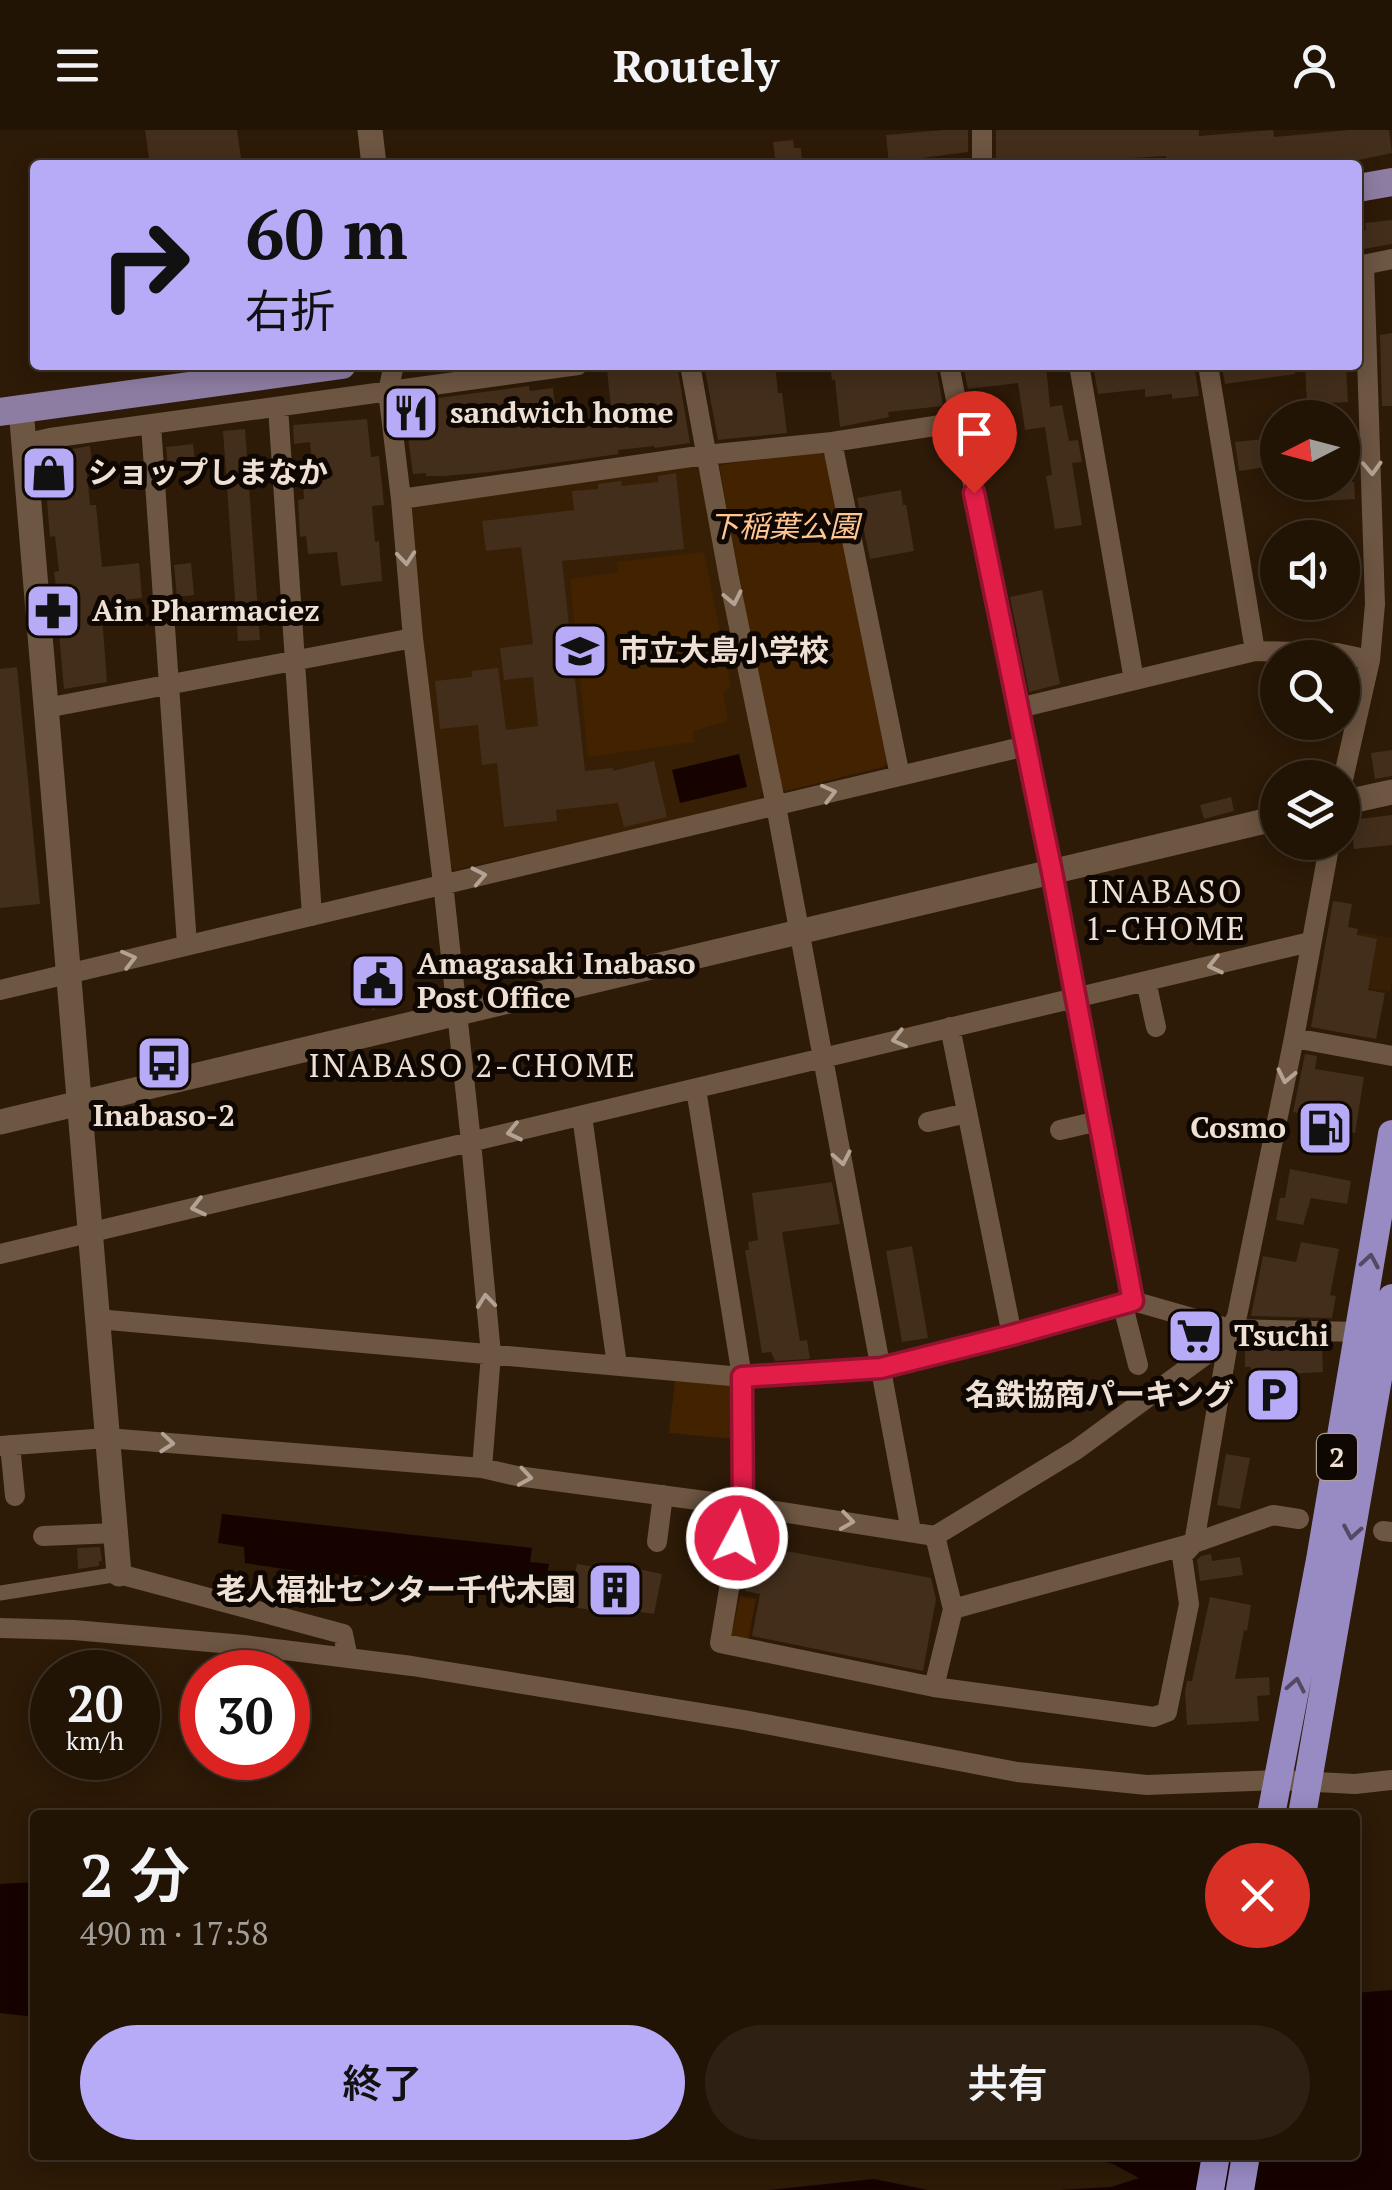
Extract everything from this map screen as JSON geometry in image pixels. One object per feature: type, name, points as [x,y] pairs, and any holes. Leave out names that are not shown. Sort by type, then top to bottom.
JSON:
[{"type":"highway","name":"2","points":[[1273,1810],[1320,1560],[1392,1134]]},
{"type":"highway","name":"2","points":[[1303,1810],[1392,1298]]},
{"type":"highway","points":[[1210,2190],[1215,2160]]},
{"type":"highway","points":[[1240,2190],[1245,2160]]},
{"type":"main road","points":[[1362,187],[1392,182]]},
{"type":"main road","points":[[11,410],[305,370]]},
{"type":"street","points":[[370,130],[373,160]]},
{"type":"street","points":[[982,130],[982,160]]},
{"type":"street","points":[[1362,266],[1392,259]]},
{"type":"street","points":[[1347,760],[1370,660],[1384,554],[1362,290]]},
{"type":"street","points":[[393,370],[388,391],[491,1354],[482,1468]]},
{"type":"street","points":[[24,444],[541,370]]},
{"type":"street","points":[[691,370],[911,1530]]},
{"type":"street","points":[[950,370],[1052,872],[1138,1364]]},
{"type":"street","points":[[1081,370],[1134,680]]},
{"type":"street","points":[[1209,370],[1255,651]]},
{"type":"street","points":[[278,407],[312,916]]},
{"type":"street","points":[[11,410],[24,444],[119,1574]]},
{"type":"street","points":[[401,499],[705,454],[832,442],[960,422]]},
{"type":"street","points":[[151,425],[187,945]]},
{"type":"street","points":[[832,442],[900,776]]},
{"type":"street","points":[[46,708],[413,638]]},
{"type":"street","points":[[1019,708],[1255,651],[1337,653],[1370,660]]},
{"type":"street","points":[[0,990],[1026,746]]},
{"type":"street","points":[[1360,799],[1392,792]]},
{"type":"street","points":[[0,1122],[1260,822]]},
{"type":"street","points":[[696,1089],[742,1377],[743,1506],[720,1643],[934,1687],[1154,1716],[1166,1712],[1189,1604],[1182,1556],[1194,1544],[1231,1329],[1237,1316],[1294,1038],[1326,860]]},
{"type":"street","points":[[0,1254],[1310,942]]},
{"type":"street","points":[[1146,981],[1156,1027]]},
{"type":"street","points":[[950,1026],[1012,1335]]},
{"type":"street","points":[[1294,1038],[1392,1056]]},
{"type":"street","points":[[928,1122],[967,1113]]},
{"type":"street","points":[[582,1116],[617,1365]]},
{"type":"street","points":[[1060,1130],[1098,1121]]},
{"type":"street","points":[[97,1319],[742,1377],[881,1368],[1127,1302],[1231,1329],[1358,1332]]},
{"type":"street","points":[[15,1496],[5,1446],[107,1438],[482,1468],[935,1536],[1076,1450],[1215,1348],[1231,1329]]},
{"type":"street","points":[[657,1542],[662,1495]]},
{"type":"street","points":[[953,1609],[1194,1544],[1274,1515],[1299,1518]]},
{"type":"street","points":[[43,1536],[116,1533]]},
{"type":"street","points":[[934,1687],[953,1609],[935,1536]]},
{"type":"street","points":[[0,1593],[119,1574],[343,1634],[348,1658]]},
{"type":"street","points":[[0,1628],[206,1641],[412,1666],[744,1720],[1017,1772],[1147,1785],[1277,1780],[1355,1784],[1392,1780]]},
{"type":"shaded area","name":"市立大島小学校","points":[[693,466],[699,470],[764,789],[757,803],[454,870],[446,860],[410,512],[415,505]]},
{"type":"shaded area","points":[[739,754],[747,787],[680,803],[672,770]]},
{"type":"shaded area","points":[[1359,932],[1392,938],[1390,992],[1349,985]]},
{"type":"shaded area","points":[[222,1514],[532,1548],[530,1562],[549,1564],[541,1603],[487,1583],[384,1583],[369,1576],[245,1563],[244,1547],[218,1543]]},
{"type":"shaded area","points":[[30,1882],[30,2016],[0,2013],[0,1884]]},
{"type":"shaded area","points":[[1392,1990],[1392,2190],[1060,2190],[1111,2187],[1139,2178],[1099,2160],[1360,2160],[1360,1993]]},
{"type":"shaded area","points":[[874,2179],[928,2190],[769,2190]]},
{"type":"green space","name":"下稲葉公園","points":[[820,451],[830,461],[889,762],[883,767],[786,791],[777,786],[719,465]]},
{"type":"green space","points":[[704,552],[731,687],[723,693],[728,721],[693,731],[694,742],[588,757],[570,579],[618,572],[617,562]]},
{"type":"green space","points":[[675,1380],[732,1383],[735,1439],[669,1433]]},
{"type":"green space","points":[[740,1596],[756,1599],[748,1640],[731,1637]]},
{"type":"building","points":[[145,130],[237,130],[241,160],[149,160]]},
{"type":"building","points":[[968,130],[968,152],[888,160],[886,135]]},
{"type":"building","points":[[996,130],[1199,130],[1199,136],[1273,130],[1274,137],[1389,130],[1392,153],[1359,160],[1166,160],[1166,156],[1133,160],[996,160]]},
{"type":"building","points":[[793,140],[794,148],[801,148],[802,160],[775,160],[773,142]]},
{"type":"building","points":[[1392,220],[1392,244],[1362,249],[1365,223]]},
{"type":"building","points":[[1392,333],[1392,406],[1382,406],[1380,335]]},
{"type":"building","points":[[607,370],[678,370],[690,443],[618,450],[619,454],[490,472],[426,476],[413,474],[404,408],[438,405],[438,398],[529,386],[530,391],[553,388],[557,424],[612,417]]},
{"type":"building","points":[[705,370],[776,370],[787,433],[718,440]]},
{"type":"building","points":[[831,370],[937,370],[943,406],[888,412],[889,417],[840,427]]},
{"type":"building","points":[[964,370],[1046,370],[1050,407],[1062,405],[1069,441],[1078,440],[1082,462],[1072,463],[1082,525],[1055,529],[1046,476],[1052,475],[1045,427],[1025,430],[1018,383],[968,389]]},
{"type":"building","points":[[1094,370],[1195,370],[1199,396],[1145,397],[1145,389],[1098,394]]},
{"type":"building","points":[[1223,370],[1295,370],[1295,374],[1225,384]]},
{"type":"building","points":[[1305,370],[1346,370],[1348,400],[1307,400]]},
{"type":"building","points":[[367,419],[371,457],[379,456],[384,505],[372,506],[382,581],[341,586],[337,552],[308,554],[306,536],[300,537],[298,500],[304,499],[303,482],[314,481],[310,442],[294,444],[293,425]]},
{"type":"building","points":[[245,429],[260,640],[238,641],[223,431]]},
{"type":"building","points":[[1260,439],[1260,468],[1239,471],[1235,442]]},
{"type":"building","points":[[193,444],[195,462],[168,466],[166,447]]},
{"type":"building","points":[[90,446],[90,505],[96,505],[102,567],[139,563],[142,598],[101,602],[107,682],[64,689],[58,622],[62,622],[54,572],[59,571],[55,536],[50,537],[43,454]]},
{"type":"building","points":[[676,473],[684,549],[562,561],[585,771],[613,771],[654,761],[667,817],[624,827],[618,803],[556,810],[557,821],[504,827],[497,763],[482,765],[478,725],[440,729],[435,681],[472,677],[472,671],[498,668],[506,730],[538,726],[533,677],[504,680],[500,648],[533,644],[521,547],[486,551],[482,521],[574,510],[572,491],[598,489],[598,484],[621,481],[622,486],[658,482],[658,476]]},
{"type":"building","points":[[901,490],[914,551],[870,559],[857,498]]},
{"type":"building","points":[[191,563],[194,595],[177,597],[174,565]]},
{"type":"building","points":[[1042,590],[1060,684],[1029,692],[1010,597]]},
{"type":"building","points":[[17,667],[40,904],[0,908],[0,669]]},
{"type":"building","points":[[1392,750],[1392,776],[1375,779],[1371,753]]},
{"type":"building","points":[[1231,797],[1234,811],[1204,819],[1200,805]]},
{"type":"building","points":[[1392,815],[1392,845],[1360,848],[1360,819]]},
{"type":"building","points":[[1333,901],[1352,904],[1348,927],[1358,929],[1357,935],[1377,939],[1368,990],[1385,993],[1376,1039],[1311,1027]]},
{"type":"building","points":[[389,960],[393,976],[387,978],[391,991],[373,1011],[362,966]]},
{"type":"building","points":[[1305,1054],[1317,1056],[1315,1069],[1364,1077],[1355,1133],[1319,1127],[1321,1118],[1293,1112]]},
{"type":"building","points":[[1290,1169],[1351,1181],[1347,1204],[1311,1198],[1303,1225],[1276,1220]]},
{"type":"building","points":[[832,1182],[840,1224],[782,1232],[800,1341],[807,1340],[810,1359],[775,1361],[771,1352],[762,1353],[745,1250],[749,1250],[748,1242],[758,1240],[752,1193]]},
{"type":"building","points":[[1301,1242],[1339,1249],[1330,1295],[1336,1296],[1332,1318],[1251,1316],[1263,1256],[1296,1262]]},
{"type":"building","points":[[912,1246],[928,1338],[902,1342],[886,1251]]},
{"type":"building","points":[[1180,1329],[1202,1335],[1201,1341],[1186,1352]]},
{"type":"building","points":[[1322,1345],[1323,1372],[1265,1375],[1251,1373],[1251,1367],[1245,1367],[1245,1346]]},
{"type":"building","points":[[1226,1454],[1250,1458],[1240,1509],[1217,1505]]},
{"type":"building","points":[[754,1545],[931,1578],[936,1599],[923,1671],[752,1636],[760,1594],[745,1591]]},
{"type":"building","points":[[100,1547],[99,1566],[78,1569],[77,1548]]},
{"type":"building","points":[[1211,1554],[1212,1561],[1240,1557],[1243,1575],[1200,1581],[1197,1560]]},
{"type":"building","name":"老人福祉センター千代木園","points":[[577,1564],[618,1571],[620,1565],[662,1574],[654,1614],[614,1608],[612,1614],[568,1606]]},
{"type":"building","points":[[1210,1597],[1251,1605],[1235,1679],[1269,1677],[1270,1695],[1257,1696],[1259,1721],[1187,1725],[1185,1692],[1187,1681],[1192,1681]]},
{"type":"place","name":"sandwich home","points":[[411,413]]},
{"type":"place","name":"ショップしまなか","points":[[49,473]]},
{"type":"place","name":"Ain Pharmaciez","points":[[53,611]]},
{"type":"place","name":"市立大島小学校","points":[[580,651]]},
{"type":"place","name":"Amagasaki Inabaso Post Office","points":[[378,981]]},
{"type":"place","name":"Inabaso-2","points":[[164,1063]]},
{"type":"place","name":"Cosmo","points":[[1325,1128]]},
{"type":"place","name":"Tsuchi","points":[[1195,1336]]},
{"type":"place","name":"名鉄協商パーキング","points":[[1273,1395]]},
{"type":"place","name":"老人福祉センター千代木園","points":[[615,1590]]},
{"type":"district","name":"INABASO 1-CHOME","points":[[1166,910]]},
{"type":"district","name":"INABASO 2-CHOME","points":[[473,1066]]},
{"type":"route","points":[[737,1538],[743,1506],[742,1377],[881,1368],[1133,1301],[1052,872],[974,493]]}]
